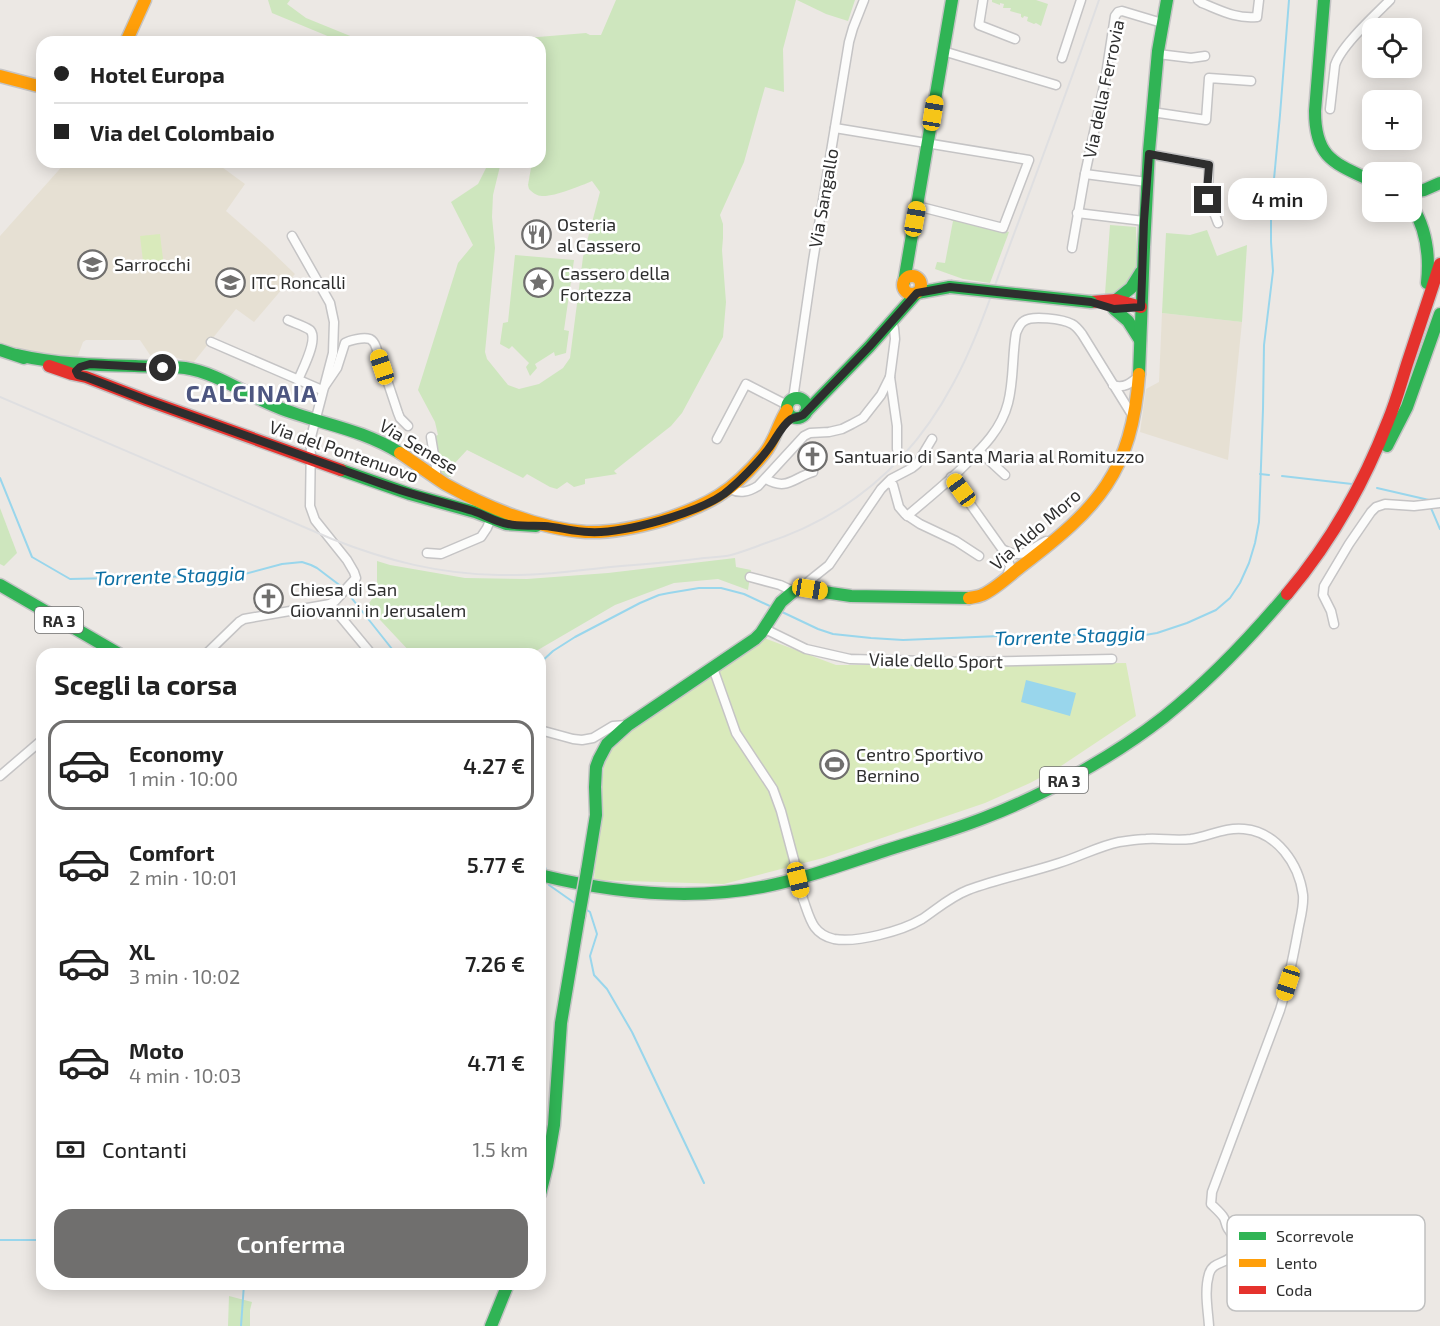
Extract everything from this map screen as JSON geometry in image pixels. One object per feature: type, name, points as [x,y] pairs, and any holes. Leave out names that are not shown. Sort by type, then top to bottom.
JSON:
[{"type":"main road","points":[[129,36],[145,0]]},
{"type":"main road","points":[[891,322],[903,284],[952,0]]},
{"type":"main road","name":"Via Aldo Moro","points":[[796,590],[860,597],[970,598],[985,594],[1057,538],[1089,508],[1109,483],[1125,449],[1135,419],[1139,376],[1144,221],[1152,112],[1162,23],[1167,0]]},
{"type":"main road","points":[[1324,0],[1314,129],[1318,142],[1328,157],[1362,176]]},
{"type":"main road","points":[[0,76],[36,85]]},
{"type":"main road","points":[[1422,190],[1440,183]]},
{"type":"main road","points":[[1394,405],[1401,371],[1425,296],[1429,269],[1425,236],[1420,222]]},
{"type":"main road","points":[[910,247],[911,261],[918,286]]},
{"type":"main road","name":"RA 3","points":[[546,877],[572,888],[656,894],[719,893],[763,887],[936,835],[998,813],[1107,756],[1149,728],[1208,679],[1269,615],[1322,549],[1369,466],[1383,436],[1440,264]]},
{"type":"main road","points":[[1115,305],[1134,286],[1143,268]]},
{"type":"main road","points":[[903,284],[909,276],[918,286],[950,287],[1141,307]]},
{"type":"main road","points":[[795,408],[825,394],[891,322],[918,286]]},
{"type":"main road","name":"RA 3","points":[[546,885],[655,902],[718,901],[764,894],[812,883],[1000,820],[1110,764],[1154,733],[1212,686],[1296,595],[1339,537],[1383,454],[1406,398],[1440,290]]},
{"type":"main road","points":[[1115,305],[1140,340]]},
{"type":"main road","points":[[1383,454],[1404,413],[1440,314]]},
{"type":"main road","points":[[0,350],[17,355]]},
{"type":"main road","name":"Via Senese","points":[[17,355],[50,362],[192,370],[218,379],[279,408],[351,429],[379,441],[499,517],[589,532],[612,531],[636,526],[673,516],[716,498],[730,489],[764,455],[776,437],[782,419],[795,408]]},
{"type":"main road","name":"Via del Pontenuovo","points":[[17,355],[86,377],[410,494],[499,517]]},
{"type":"main road","points":[[78,375],[76,371],[78,368],[90,364]]},
{"type":"main road","name":"RA 3","points":[[0,585],[109,648]]},
{"type":"main road","points":[[546,1173],[554,1125],[561,1023],[596,815],[595,775],[598,760],[607,743],[628,724],[746,646],[766,626],[782,600],[796,590]]},
{"type":"main road","name":"RA 3","points":[[0,594],[94,648]]},
{"type":"main road","points":[[492,1326],[506,1290]]},
{"type":"street","name":"Via Sangallo","points":[[795,408],[811,271],[835,128],[851,36],[864,0]]},
{"type":"street","points":[[983,0],[979,25],[1015,39]]},
{"type":"street","points":[[1062,58],[1081,0]]},
{"type":"street","points":[[1198,0],[1238,17],[1246,18],[1257,17],[1259,0]]},
{"type":"street","points":[[1330,110],[1336,60],[1389,0]]},
{"type":"street","name":"Via della Ferrovia","points":[[1072,248],[1077,213],[1105,81],[1115,16],[1122,11],[1162,23]]},
{"type":"street","points":[[943,51],[1056,85]]},
{"type":"street","points":[[1158,54],[1191,58],[1205,56]]},
{"type":"street","points":[[1152,112],[1206,120],[1209,78],[1251,81]]},
{"type":"street","points":[[835,128],[1029,159],[1003,228],[917,206]]},
{"type":"street","points":[[1149,154],[1209,165],[1208,197],[1218,223]]},
{"type":"street","name":"Via della Ferrovia","points":[[1085,174],[1147,182]]},
{"type":"street","points":[[1077,213],[1144,221]]},
{"type":"street","points":[[212,648],[240,622],[255,617],[332,603],[354,581],[355,574],[347,560],[317,522],[312,512],[309,495],[311,437],[334,350],[333,314],[328,298],[292,236]]},
{"type":"street","points":[[907,516],[979,451],[1001,423],[1011,389],[1016,333],[1024,320],[1036,318],[1062,320],[1076,326],[1135,419]]},
{"type":"street","points":[[288,320],[312,332],[313,337],[298,380]]},
{"type":"street","points":[[891,322],[895,330],[890,377],[897,426],[897,449]]},
{"type":"street","points":[[322,390],[336,370],[345,343],[350,340],[370,339],[375,345],[399,416],[408,426]]},
{"type":"street","points":[[211,342],[322,390]]},
{"type":"street","points":[[1113,385],[1118,387],[1130,384],[1139,376]]},
{"type":"street","points":[[730,489],[746,492],[758,486],[807,434],[842,429],[863,418],[881,395],[890,377]]},
{"type":"street","points":[[717,439],[746,384],[795,408]]},
{"type":"street","points":[[431,437],[436,478]]},
{"type":"street","points":[[750,577],[796,590],[829,565],[879,492],[891,478],[917,464],[932,439]]},
{"type":"street","points":[[979,451],[1005,475]]},
{"type":"street","points":[[766,479],[776,484],[783,484],[813,472]]},
{"type":"street","points":[[951,477],[1004,550],[1009,564],[1007,577]]},
{"type":"street","points":[[888,483],[893,485],[899,507],[907,516],[979,556]]},
{"type":"street","points":[[1334,624],[1331,611],[1323,595],[1324,586],[1348,544],[1371,512],[1376,507],[1385,504],[1414,506],[1440,503]]},
{"type":"street","points":[[427,553],[441,554],[481,537],[499,517]]},
{"type":"street","points":[[1004,550],[1013,554],[1025,554],[1042,543],[1057,538]]},
{"type":"street","points":[[332,603],[367,648]]},
{"type":"street","name":"Viale dello Sport","points":[[766,626],[806,649],[847,658],[954,662],[1112,659]]},
{"type":"street","points":[[713,668],[736,733],[773,789],[781,811],[803,899],[814,928],[820,934],[836,939],[870,937],[905,927],[967,890],[1059,863],[1116,843],[1145,839],[1191,839],[1223,830],[1244,829],[1260,833],[1281,846],[1299,880],[1303,896],[1302,909],[1288,983],[1280,1010],[1212,1192],[1211,1204],[1223,1216],[1227,1229]]},
{"type":"street","points":[[546,732],[582,740],[593,738],[613,726],[628,724]]},
{"type":"street","points":[[0,776],[36,745]]},
{"type":"street","points":[[1209,1326],[1207,1295],[1209,1273],[1214,1266],[1227,1260]]},
{"type":"shaded area","name":"Sarrocchi","points":[[61,168],[223,168],[245,184],[226,211],[295,274],[254,322],[236,309],[193,363],[164,354],[152,358],[140,340],[86,340],[77,358],[50,359],[0,345],[0,236]]},
{"type":"shaded area","points":[[1162,313],[1242,322],[1228,460],[1140,432],[1146,389],[1159,382]]},
{"type":"green space","points":[[268,0],[290,0],[287,4],[306,18],[350,36],[328,36],[272,13]]},
{"type":"green space","points":[[616,0],[796,0],[783,49],[784,92],[765,87],[744,162],[720,215],[723,224],[722,250],[726,302],[723,337],[682,413],[671,426],[614,471],[617,474],[585,479],[585,484],[574,487],[567,482],[557,489],[527,474],[523,478],[467,450],[454,464],[451,477],[444,477],[437,465],[432,437],[438,435],[435,422],[418,390],[458,263],[473,245],[451,202],[478,184],[486,168],[500,168],[493,195],[492,217],[495,248],[485,352],[487,359],[508,385],[519,389],[539,384],[563,368],[570,358],[583,257],[600,192],[592,181],[547,196],[537,195],[529,189],[531,168],[546,168],[546,36],[586,33],[601,35]]},
{"type":"green space","points":[[797,0],[855,0],[848,21],[826,14]]},
{"type":"green space","points":[[992,0],[1036,0],[1048,4],[1041,26],[1027,21],[1028,17],[1023,18],[1021,14],[1010,11],[1011,8],[1003,8],[1004,4],[1000,3],[1000,5]]},
{"type":"green space","points":[[949,215],[1009,232],[990,283],[963,279],[935,269],[937,262],[945,263],[953,221],[948,219]]},
{"type":"green space","points":[[1110,225],[1136,227],[1137,264],[1134,277],[1126,286],[1111,294],[1105,294]]},
{"type":"green space","points":[[1207,230],[1217,256],[1247,245],[1242,322],[1162,313],[1166,233],[1190,235]]},
{"type":"green space","points":[[160,234],[164,267],[144,270],[140,236]]},
{"type":"green space","points":[[515,255],[574,260],[564,330],[569,331],[566,353],[555,356],[554,352],[535,364],[537,368],[530,376],[526,367],[529,363],[512,346],[509,349],[500,344],[503,323],[508,322]]},
{"type":"green space","points":[[0,508],[17,553],[4,566],[0,564]]},
{"type":"green space","points":[[735,558],[736,567],[751,570],[748,590],[718,579],[674,583],[615,605],[541,648],[406,648],[367,606],[377,592],[377,561],[465,578],[527,579],[608,573]]},
{"type":"green space","name":"Centro Sportivo Bernino","points":[[764,638],[836,665],[1126,663],[1136,716],[1058,768],[1030,783],[985,803],[823,858],[724,884],[594,880],[605,759],[612,748],[632,727]]},
{"type":"green space","points":[[229,1296],[252,1302],[250,1326],[228,1326]]},
{"type":"water","points":[[1026,680],[1076,693],[1070,716],[1021,702]]},
{"type":"waterway","name":"Torrente Staggia","points":[[780,611],[833,634],[871,638],[903,640],[1049,634],[1133,637],[1157,633],[1187,623],[1216,610],[1230,598],[1249,563],[1259,522],[1264,345],[1273,271],[1271,211],[1289,0]]},
{"type":"waterway","name":"Torrente Staggia","points":[[1260,474],[1269,475]]},
{"type":"waterway","points":[[1282,476],[1352,484]]},
{"type":"waterway","name":"Torrente Staggia","points":[[0,478],[32,557],[70,579],[241,575],[282,564],[302,562],[317,568],[342,587]]},
{"type":"waterway","points":[[1377,488],[1429,500]]},
{"type":"waterway","points":[[1431,508],[1440,529]]},
{"type":"waterway","name":"Torrente Staggia","points":[[546,657],[575,637],[659,595],[699,588],[721,588],[744,594],[772,607]]},
{"type":"waterway","name":"Torrente Staggia","points":[[346,591],[391,648]]},
{"type":"waterway","points":[[549,885],[576,904]]},
{"type":"waterway","points":[[584,908],[590,912],[597,934],[590,956],[594,975],[607,989],[632,1032],[704,1183]]},
{"type":"waterway","points":[[0,1240],[36,1240]]},
{"type":"waterway","points":[[241,1326],[244,1290]]},
{"type":"railway","points":[[0,397],[332,539],[373,554],[435,569],[477,574],[530,575],[662,563],[735,554],[794,533],[823,519],[874,484],[918,439],[953,384],[983,318],[1099,0]]},
{"type":"traffic: fast","points":[[904,282],[952,0]]},
{"type":"traffic: fast","points":[[1139,374],[1149,151],[1158,51],[1167,0]]},
{"type":"traffic: fast","points":[[1324,0],[1315,111],[1316,127],[1323,149],[1329,157],[1362,176]]},
{"type":"traffic: fast","points":[[1422,190],[1440,183]]},
{"type":"traffic: fast","points":[[1420,222],[1426,243],[1427,283]]},
{"type":"traffic: fast","points":[[1116,300],[1131,288],[1141,272]]},
{"type":"traffic: fast","points":[[917,293],[950,287]]},
{"type":"traffic: fast","points":[[950,287],[1091,302]]},
{"type":"traffic: fast","points":[[805,413],[916,294]]},
{"type":"traffic: fast","points":[[1114,309],[1128,321],[1140,340]]},
{"type":"traffic: fast","points":[[1387,446],[1407,407],[1440,314]]},
{"type":"traffic: fast","points":[[0,350],[24,358]]},
{"type":"traffic: fast","points":[[17,355],[76,364],[172,367],[197,371],[220,379],[277,407],[355,432],[400,453]]},
{"type":"traffic: fast","points":[[797,398],[804,401],[807,408],[804,415],[797,418],[790,415],[787,408],[790,401],[797,398]]},
{"type":"traffic: fast","points":[[341,470],[506,524],[536,526]]},
{"type":"traffic: fast","points":[[0,585],[109,648]]},
{"type":"traffic: fast","points":[[587,871],[596,815],[596,767],[607,744],[628,725],[755,639],[781,602],[794,591],[803,589],[851,596],[969,598]]},
{"type":"traffic: fast","points":[[546,876],[650,893],[706,894],[734,891],[809,876],[972,823],[1007,809],[1077,774],[1144,732],[1213,674],[1287,594]]},
{"type":"traffic: fast","points":[[579,916],[587,871]]},
{"type":"traffic: fast","points":[[546,1170],[554,1125],[561,1023],[579,916]]},
{"type":"traffic: fast","points":[[491,1326],[506,1290]]},
{"type":"traffic: slow","points":[[129,36],[145,0]]},
{"type":"traffic: slow","points":[[0,76],[36,85]]},
{"type":"traffic: slow","points":[[912,276],[920,281],[921,285],[916,293],[912,294],[904,289],[903,285],[908,277],[912,276]]},
{"type":"traffic: slow","points":[[969,598],[980,596],[993,589],[1072,525],[1091,505],[1119,462],[1135,408],[1139,374]]},
{"type":"traffic: slow","points":[[400,453],[445,484],[513,516],[568,530],[586,532],[615,530],[663,520],[694,509],[719,496],[741,478],[764,454],[787,410]]},
{"type":"traffic: jam","points":[[1287,594],[1332,533],[1379,444],[1394,407],[1440,264]]},
{"type":"traffic: jam","points":[[1091,302],[1116,300],[1141,307]]},
{"type":"traffic: jam","points":[[49,366],[86,377],[341,470]]},
{"type":"place","name":"Osteria al Cassero","points":[[536,234]]},
{"type":"place","name":"Sarrocchi","points":[[93,264]]},
{"type":"place","name":"ITC Roncalli","points":[[230,282]]},
{"type":"place","name":"Cassero della Fortezza","points":[[539,283]]},
{"type":"place","name":"Santuario di Santa Maria al Romituzzo","points":[[813,456]]},
{"type":"place","name":"Chiesa di San Giovanni in Jerusalem","points":[[269,599]]},
{"type":"place","name":"Centro Sportivo Bernino","points":[[835,764]]},
{"type":"district","name":"CALCINAIA","points":[[252,392]]},
{"type":"route","points":[[163,368],[90,364],[76,371],[78,375],[234,432],[419,497],[475,512],[506,524],[546,526],[589,532],[612,531],[673,516],[712,501],[725,493],[764,455],[788,422],[795,417],[801,417],[825,394],[917,293],[950,287],[1091,302],[1114,309],[1141,307],[1149,154],[1209,165],[1208,200]]}]
